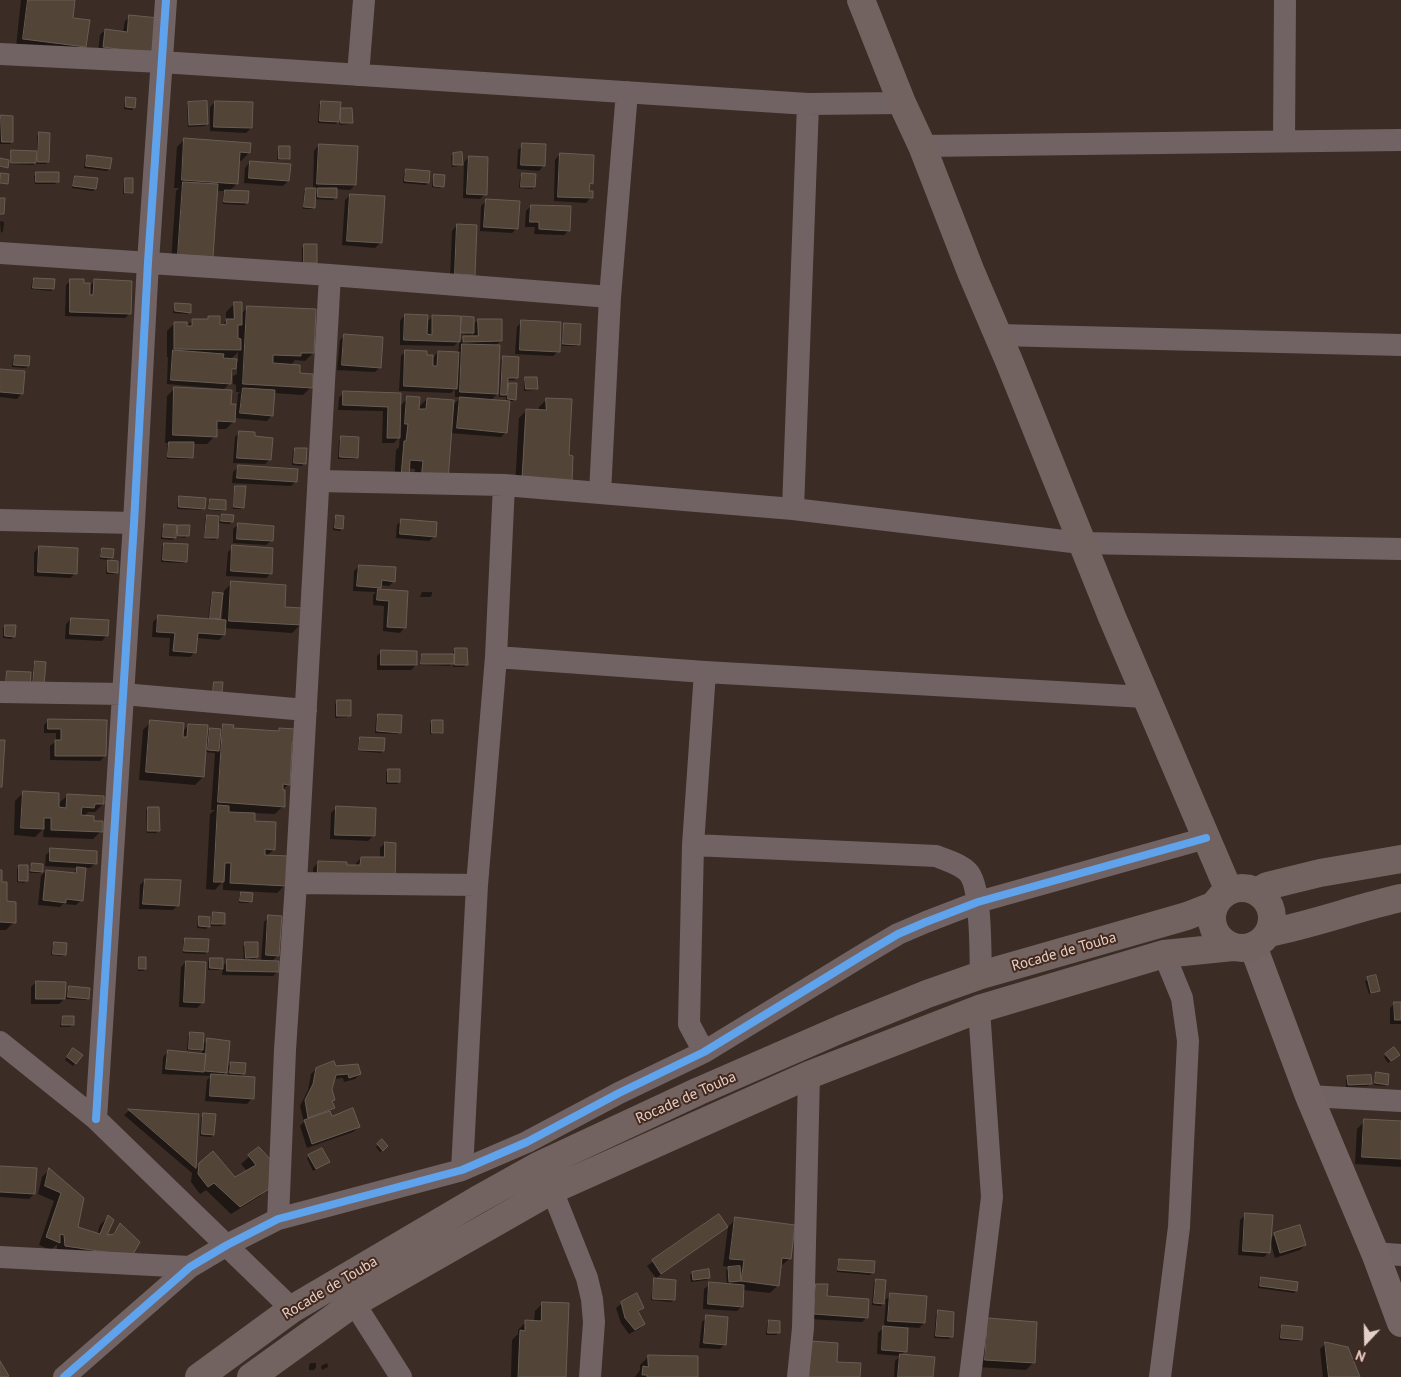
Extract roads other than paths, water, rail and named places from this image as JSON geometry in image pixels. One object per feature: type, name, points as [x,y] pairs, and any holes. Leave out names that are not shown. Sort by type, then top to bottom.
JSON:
[{"type":"main road","points":[[861,0],[902,103],[922,146],[1081,543],[1206,838],[1222,898]]},
{"type":"main road","points":[[1257,892],[1267,886],[1320,873],[1401,859]]},
{"type":"main road","points":[[1238,888],[1257,892],[1266,900],[1271,910],[1272,922],[1252,942],[1224,942],[1217,935],[1213,926],[1212,916],[1222,898],[1238,888]]},
{"type":"main road","name":"Rocade de Touba","points":[[199,1377],[292,1309],[477,1200],[533,1154],[699,1091],[927,994],[981,976],[1187,916],[1222,898]]},
{"type":"main road","name":"Rocade de Touba","points":[[250,1377],[354,1302],[552,1190],[809,1075],[979,1009],[1164,954],[1252,942],[1373,904],[1401,898]]},
{"type":"main road","points":[[1252,942],[1309,1096],[1388,1254],[1401,1323]]},
{"type":"street","points":[[96,1119],[134,524],[148,262],[166,0]]},
{"type":"street","points":[[358,75],[364,0]]},
{"type":"street","points":[[1284,141],[1286,0]]},
{"type":"street","points":[[0,54],[161,62],[808,104],[902,103]]},
{"type":"street","points":[[600,493],[610,297],[627,92]]},
{"type":"street","points":[[793,508],[808,104]]},
{"type":"street","points":[[922,146],[1401,140]]},
{"type":"street","points":[[0,253],[330,275],[610,297]]},
{"type":"street","points":[[278,1219],[284,1050],[296,883],[330,275]]},
{"type":"street","points":[[998,335],[1401,345]]},
{"type":"street","points":[[319,481],[504,485],[793,508],[1081,543],[1401,549]]},
{"type":"street","points":[[462,1170],[477,885],[496,656],[504,485]]},
{"type":"street","points":[[0,520],[134,524]]},
{"type":"street","points":[[496,656],[705,672],[1145,697]]},
{"type":"street","points":[[704,1052],[689,1024],[693,845],[705,672]]},
{"type":"street","points":[[0,692],[123,694],[306,710]]},
{"type":"street","points":[[64,1377],[190,1267],[227,1245],[278,1219],[462,1170],[533,1154],[619,1093],[704,1052],[898,934],[978,902],[1206,838]]},
{"type":"street","points":[[693,845],[936,856],[954,863],[968,872],[978,902],[981,976]]},
{"type":"street","points":[[296,883],[477,885]]},
{"type":"street","points":[[1373,904],[1401,910]]},
{"type":"street","points":[[1160,1377],[1179,1227],[1188,1041],[1182,998],[1164,954]]},
{"type":"street","points":[[970,1377],[992,1197],[979,1009]]},
{"type":"street","points":[[0,1042],[96,1119],[292,1309]]},
{"type":"street","points":[[798,1377],[803,1328],[809,1075]]},
{"type":"street","points":[[1309,1096],[1401,1101]]},
{"type":"street","points":[[552,1190],[586,1278],[592,1299],[594,1322],[590,1377]]},
{"type":"street","points":[[0,1257],[190,1267]]},
{"type":"street","points":[[354,1302],[401,1377]]}]
